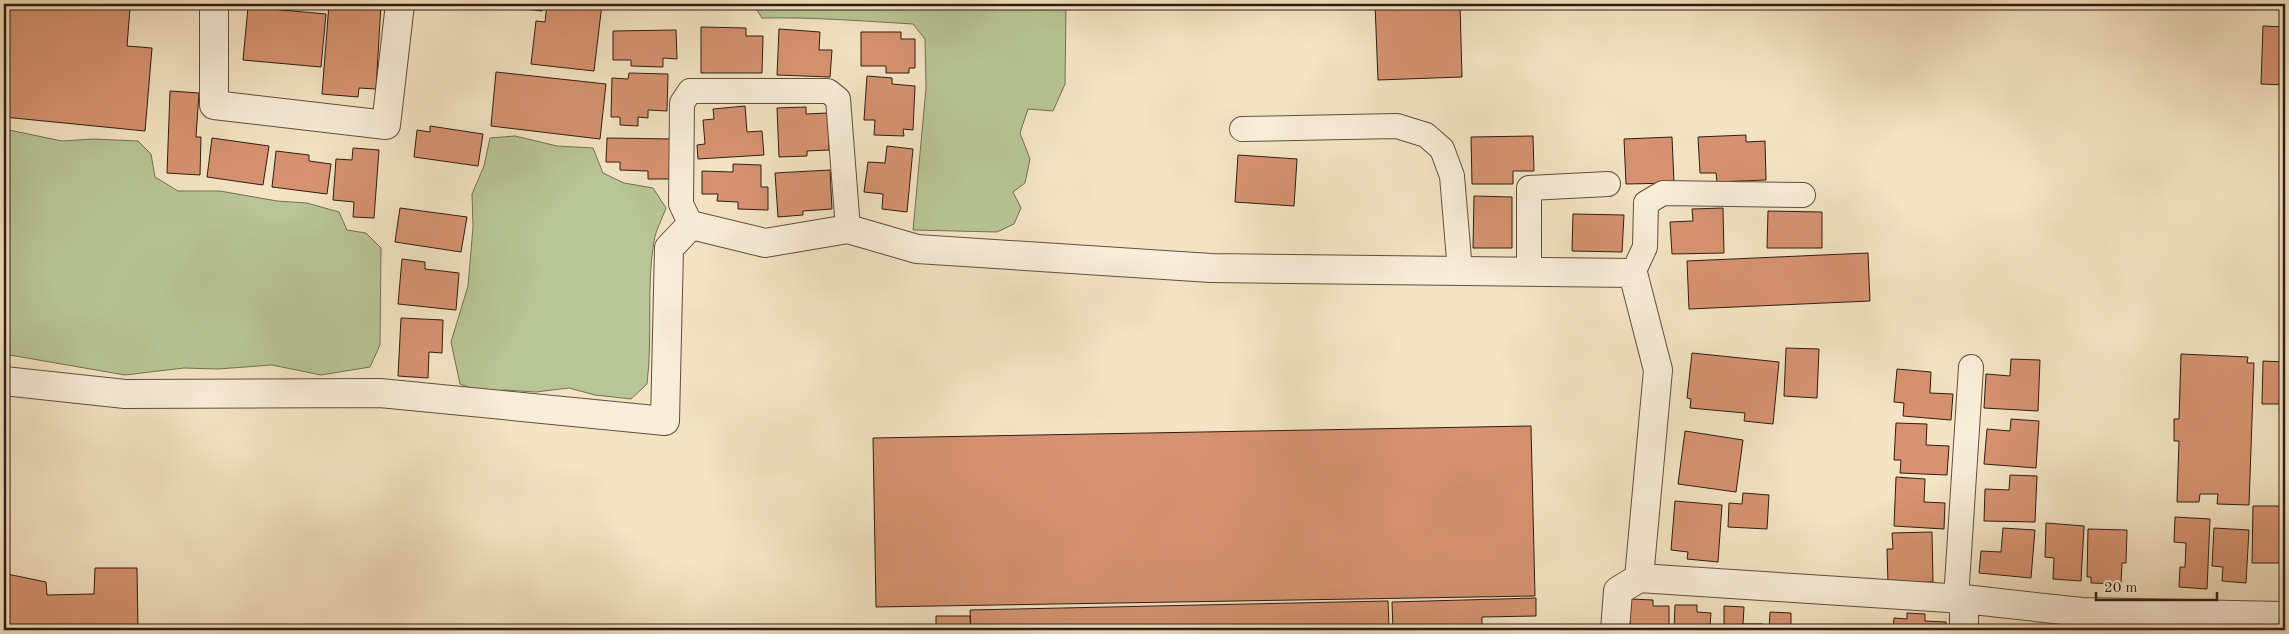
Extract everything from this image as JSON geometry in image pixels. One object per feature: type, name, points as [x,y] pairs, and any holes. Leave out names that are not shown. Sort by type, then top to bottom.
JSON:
[{"type":"street","points":[[214,4],[214,105],[386,125],[400,4]]},
{"type":"street","points":[[4,381],[125,394],[380,393],[666,421],[669,248],[691,225],[764,243],[848,229],[917,250],[1211,268],[1633,273],[1658,370],[1639,578]]},
{"type":"street","points":[[1615,630],[1618,591],[1639,578],[1960,599],[2080,612],[2285,616]]},
{"type":"street","points":[[1960,599],[1964,630]]},
{"type":"lane","points":[[691,225],[680,204],[682,102],[690,91],[828,90],[838,99],[848,229]]},
{"type":"lane","points":[[1242,129],[1397,126],[1426,135],[1442,149],[1452,176],[1460,271]]},
{"type":"lane","points":[[1530,272],[1529,188],[1608,184]]},
{"type":"lane","points":[[1633,273],[1645,247],[1646,203],[1663,193],[1802,195]]},
{"type":"lane","points":[[1960,599],[1971,367]]},
{"type":"green space","points":[[753,4],[1066,4],[1065,84],[1053,111],[1028,109],[1020,133],[1030,159],[1025,183],[1013,192],[1021,208],[1014,224],[997,232],[913,230],[926,88],[925,39],[913,24],[762,18]]},
{"type":"green space","points":[[4,129],[62,141],[93,139],[138,141],[151,154],[155,177],[178,191],[220,191],[277,201],[307,203],[339,212],[347,230],[366,233],[381,248],[380,345],[370,367],[321,375],[272,365],[218,369],[184,368],[125,375],[4,354]]},
{"type":"green space","points":[[515,136],[557,146],[593,148],[603,173],[624,183],[653,188],[666,208],[655,237],[650,276],[647,384],[631,399],[595,395],[569,388],[536,392],[505,390],[482,392],[460,384],[451,342],[468,286],[473,227],[472,194],[484,166],[490,138]]},
{"type":"building","points":[[4,4],[85,4],[130,8],[127,46],[152,48],[145,131],[4,117]]},
{"type":"building","points":[[329,4],[381,4],[376,89],[359,88],[358,97],[322,94]]},
{"type":"building","points":[[511,4],[543,4],[542,11],[510,7]]},
{"type":"building","points":[[547,4],[602,4],[594,71],[531,64],[536,21],[545,22]]},
{"type":"building","points":[[1375,4],[1460,4],[1462,77],[1378,80]]},
{"type":"building","points":[[2264,4],[2285,4],[2285,8],[2264,8]]},
{"type":"building","points":[[248,7],[326,14],[321,67],[243,60]]},
{"type":"building","points":[[2263,26],[2285,27],[2285,85],[2261,84]]},
{"type":"building","points":[[701,27],[746,28],[746,36],[763,36],[762,73],[701,73]]},
{"type":"building","points":[[779,29],[820,32],[819,50],[832,50],[830,77],[777,75]]},
{"type":"building","points":[[676,30],[677,59],[663,58],[663,67],[631,66],[631,60],[613,60],[613,31]]},
{"type":"building","points":[[861,32],[901,32],[901,39],[915,39],[915,68],[909,68],[909,73],[886,73],[886,66],[861,66]]},
{"type":"building","points":[[496,72],[606,84],[600,139],[491,126]]},
{"type":"building","points":[[629,73],[668,74],[667,111],[648,110],[648,118],[638,117],[638,126],[620,125],[620,117],[611,117],[612,78],[628,79]]},
{"type":"building","points":[[867,76],[892,78],[892,84],[915,86],[913,130],[903,129],[904,136],[874,135],[875,120],[864,120]]},
{"type":"building","points":[[170,91],[199,93],[196,137],[201,137],[200,175],[167,173]]},
{"type":"building","points":[[745,106],[747,132],[762,131],[764,155],[698,159],[697,145],[705,144],[703,120],[714,119],[713,109]]},
{"type":"building","points":[[806,107],[806,114],[828,113],[829,150],[807,151],[807,156],[779,157],[777,108]]},
{"type":"building","points":[[430,126],[483,134],[478,166],[414,157],[417,130],[430,132]]},
{"type":"building","points":[[1746,135],[1746,142],[1765,141],[1766,180],[1717,182],[1716,173],[1700,173],[1698,137]]},
{"type":"building","points":[[1533,136],[1534,171],[1513,171],[1513,184],[1472,184],[1471,137]]},
{"type":"building","points":[[1672,137],[1674,183],[1626,184],[1624,139]]},
{"type":"building","points":[[212,138],[269,146],[263,185],[207,177]]},
{"type":"building","points":[[607,138],[673,139],[672,179],[648,179],[648,171],[620,170],[620,162],[606,162]]},
{"type":"building","points":[[887,146],[913,149],[907,212],[882,209],[883,194],[864,192],[868,162],[885,163]]},
{"type":"building","points":[[353,148],[379,150],[374,218],[353,217],[354,202],[333,200],[336,159],[352,160]]},
{"type":"building","points":[[276,151],[309,155],[309,161],[331,164],[327,194],[272,187]]},
{"type":"building","points":[[1238,155],[1297,159],[1294,206],[1235,202]]},
{"type":"building","points":[[733,164],[761,165],[761,187],[768,187],[768,210],[738,209],[738,202],[717,201],[718,194],[702,194],[702,171],[733,172]]},
{"type":"building","points":[[830,170],[832,209],[803,211],[803,215],[778,217],[775,173]]},
{"type":"building","points":[[1474,196],[1512,197],[1512,248],[1473,248]]},
{"type":"building","points":[[400,208],[467,217],[461,252],[395,242]]},
{"type":"building","points":[[1723,208],[1724,253],[1672,254],[1670,222],[1693,221],[1692,209]]},
{"type":"building","points":[[1768,211],[1822,212],[1822,248],[1767,248]]},
{"type":"building","points":[[1573,214],[1624,215],[1622,252],[1572,251]]},
{"type":"building","points":[[1868,253],[1870,301],[1689,309],[1687,261]]},
{"type":"building","points":[[402,259],[425,262],[425,269],[459,273],[456,310],[398,304]]},
{"type":"building","points":[[401,318],[443,320],[442,353],[429,352],[428,378],[398,376]]},
{"type":"building","points":[[1786,348],[1819,349],[1817,398],[1784,396]]},
{"type":"building","points":[[1692,353],[1779,362],[1773,424],[1744,421],[1745,413],[1690,408],[1691,399],[1687,398]]},
{"type":"building","points":[[2181,354],[2248,357],[2247,363],[2254,363],[2249,505],[2217,504],[2218,494],[2200,494],[2199,502],[2177,502],[2179,441],[2174,441],[2174,419],[2179,419]]},
{"type":"building","points":[[2011,359],[2040,360],[2038,411],[1984,408],[1986,374],[2010,376]]},
{"type":"building","points":[[2263,361],[2285,362],[2285,411],[2279,411],[2280,404],[2262,404]]},
{"type":"building","points":[[1897,369],[1931,372],[1930,393],[1953,394],[1951,420],[1903,416],[1904,403],[1894,402]]},
{"type":"building","points":[[2011,419],[2039,421],[2036,468],[1984,464],[1987,429],[2010,431]]},
{"type":"building","points":[[1896,423],[1927,424],[1926,445],[1949,446],[1947,475],[1900,473],[1901,460],[1894,460]]},
{"type":"building","points":[[1531,426],[1535,596],[876,607],[873,438]]},
{"type":"building","points":[[1685,431],[1743,440],[1736,492],[1678,484]]},
{"type":"building","points":[[2010,475],[2037,476],[2035,522],[1984,521],[1985,489],[2009,490]]},
{"type":"building","points":[[1896,477],[1925,479],[1924,502],[1945,503],[1944,529],[1894,526]]},
{"type":"building","points":[[1743,493],[1769,495],[1767,529],[1728,527],[1729,503],[1742,504]]},
{"type":"building","points":[[1675,501],[1722,505],[1718,562],[1687,559],[1688,552],[1671,550]]},
{"type":"building","points":[[2253,506],[2285,506],[2285,563],[2252,563]]},
{"type":"building","points":[[2175,517],[2210,519],[2207,589],[2179,587],[2180,567],[2185,567],[2186,543],[2174,542]]},
{"type":"building","points":[[2046,523],[2084,526],[2081,581],[2053,579],[2054,558],[2045,557]]},
{"type":"building","points":[[2003,528],[2035,530],[2031,578],[1979,573],[1981,551],[2001,552]]},
{"type":"building","points":[[2214,528],[2249,530],[2246,583],[2222,581],[2223,567],[2212,566]]},
{"type":"building","points":[[2088,529],[2127,530],[2126,563],[2122,563],[2121,584],[2091,583],[2091,577],[2087,577]]},
{"type":"building","points":[[1932,532],[1933,582],[1888,583],[1887,549],[1893,549],[1892,533]]},
{"type":"building","points":[[95,568],[137,568],[138,630],[4,630],[4,595],[7,574],[46,582],[47,595],[94,594]]},
{"type":"building","points":[[1536,598],[1536,616],[1482,617],[1482,630],[1393,630],[1392,602]]},
{"type":"building","points":[[1631,599],[1653,600],[1653,606],[1669,606],[1669,630],[1630,630]]},
{"type":"building","points":[[1388,601],[1389,630],[971,630],[970,610]]},
{"type":"building","points":[[1675,605],[1697,605],[1697,612],[1711,613],[1710,626],[1717,625],[1717,630],[1674,630]]},
{"type":"building","points":[[1724,606],[1744,607],[1743,624],[1763,624],[1762,630],[1724,630]]},
{"type":"building","points":[[1770,612],[1791,613],[1791,626],[1813,627],[1813,630],[1769,630]]},
{"type":"building","points":[[1907,613],[1925,614],[1925,621],[1946,622],[1946,630],[1893,630],[1894,618],[1907,619]]},
{"type":"building","points":[[936,616],[970,616],[971,630],[936,630]]},
{"type":"building","points":[[339,625],[339,630],[138,630]]},
{"type":"building","points":[[1818,626],[1849,629],[1849,630],[1818,630]]},
{"type":"building","points":[[1855,627],[1885,629],[1885,630],[1855,630]]}]
